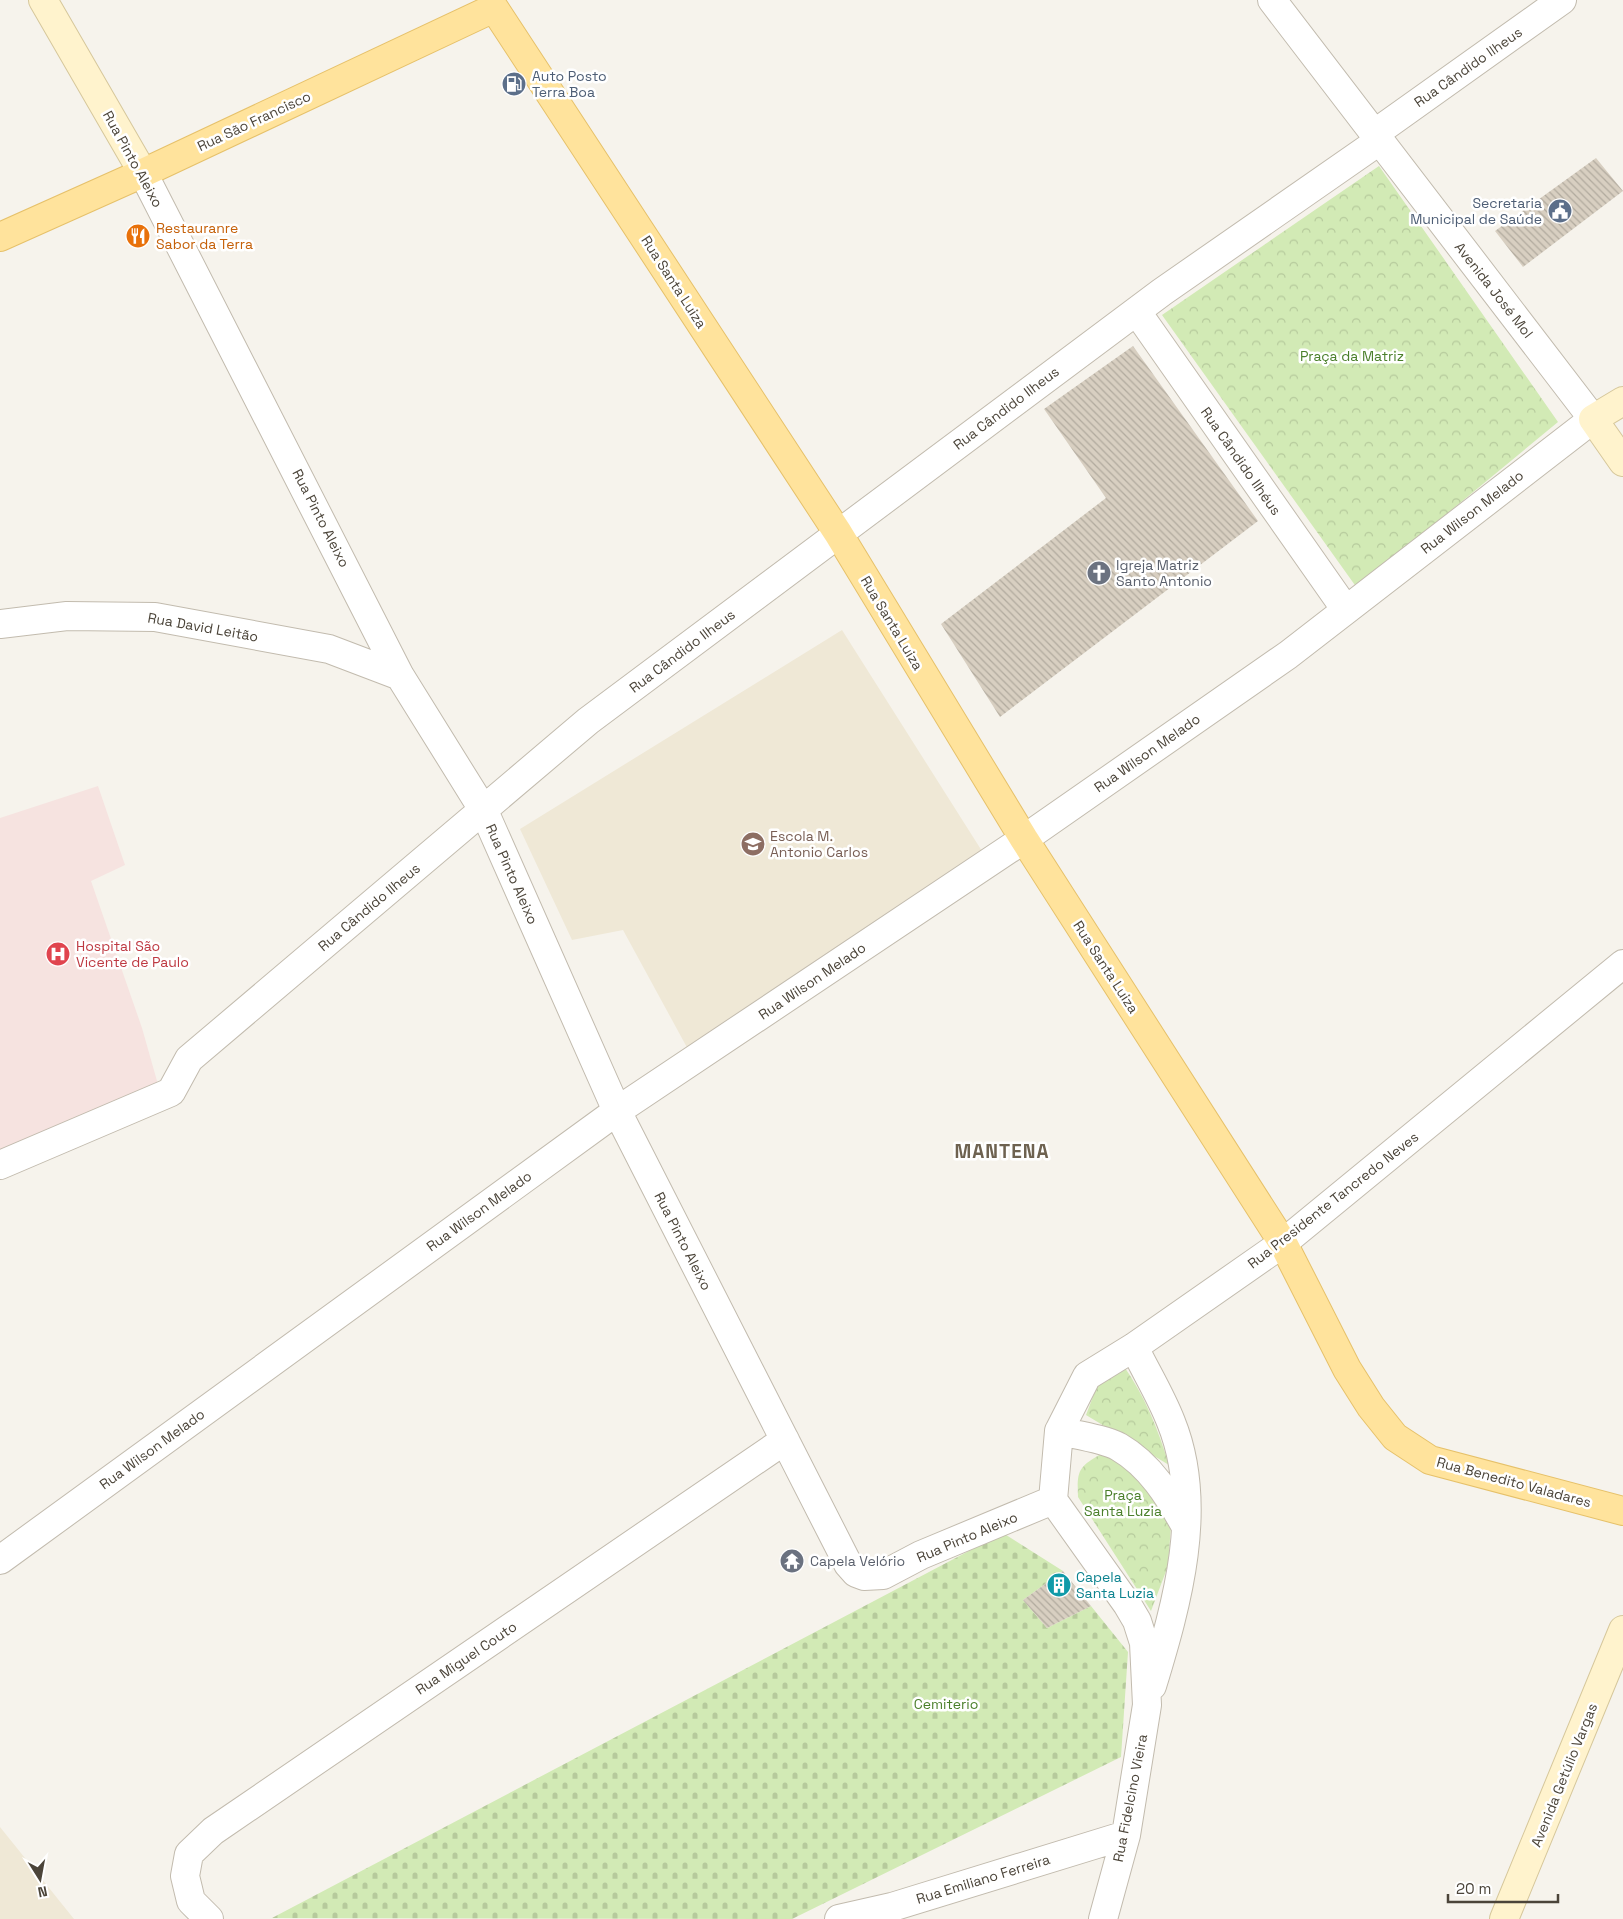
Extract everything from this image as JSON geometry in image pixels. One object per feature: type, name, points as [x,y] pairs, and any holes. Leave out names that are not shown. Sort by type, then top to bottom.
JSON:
[{"type":"main road","name":"Rua Pinto Aleixo","points":[[42,0],[143,174]]},
{"type":"main road","name":"Rua São Francisco","points":[[0,237],[143,174],[499,4]]},
{"type":"main road","name":"Rua Santa Luiza","points":[[499,4],[838,533],[1024,840],[1283,1243]]},
{"type":"main road","name":"Rua Wilson Melado","points":[[1594,419],[1623,401]]},
{"type":"main road","name":"Avenida José Mol","points":[[1594,419],[1623,462]]},
{"type":"main road","name":"Rua Benedito Valadares","points":[[1283,1243],[1348,1370],[1371,1408],[1395,1437],[1430,1460],[1623,1512]]},
{"type":"main road","name":"Avenida Getúlio Vargas","points":[[1504,1919],[1623,1630]]},
{"type":"street","name":"Avenida José Mol","points":[[1272,0],[1376,138],[1594,419]]},
{"type":"street","name":"Rua Cândido Ilheus","points":[[0,1166],[171,1092],[189,1059],[484,811],[588,720],[1136,312],[1562,0]]},
{"type":"street","name":"Rua Pinto Aleixo","points":[[143,174],[400,676],[484,811],[617,1110],[848,1564],[856,1573],[864,1576],[883,1575],[921,1555],[1053,1500]]},
{"type":"street","name":"Rua Cândido Ilhéus","points":[[1136,312],[1346,610]]},
{"type":"street","name":"Rua Wilson Melado","points":[[0,1560],[617,1110],[1024,840],[1288,655],[1594,419]]},
{"type":"street","name":"Rua David Leitão","points":[[0,624],[68,616],[154,617],[329,649],[400,676]]},
{"type":"street","name":"Rua Presidente Tancredo Neves","points":[[1053,1500],[1059,1431],[1087,1376],[1134,1347],[1283,1243],[1623,964]]},
{"type":"street","name":"Rua Fidelcino Vieira","points":[[1102,1919],[1126,1835],[1147,1705],[1172,1617],[1186,1527],[1187,1489],[1172,1423],[1134,1347]]},
{"type":"street","points":[[1059,1431],[1118,1446],[1125,1451],[1156,1480],[1172,1502],[1186,1527]]},
{"type":"street","name":"Rua Miguel Couto","points":[[200,1910],[185,1876],[189,1854],[212,1831],[785,1440]]},
{"type":"street","name":"Rua Fidelcino Vieira","points":[[1053,1500],[1137,1621],[1144,1643],[1147,1705]]},
{"type":"street","name":"Rua Emiliano Ferreira","points":[[839,1919],[892,1907],[1126,1835]]},
{"type":"shaded area","name":"Escola M. Antonio Carlos","points":[[842,630],[987,859],[690,1053],[623,930],[572,940],[520,829]]},
{"type":"shaded area","name":"Hospital São Vicente de Paulo","points":[[98,786],[125,865],[91,881],[142,1028],[159,1088],[0,1151],[0,818]]},
{"type":"shaded area","points":[[0,1827],[74,1919],[0,1919]]},
{"type":"green space","name":"Praça da Matriz","points":[[1379,166],[1558,422],[1357,588],[1162,315]]},
{"type":"green space","name":"Praça Santa Luzia","points":[[1123,1365],[1150,1413],[1169,1465],[1086,1415],[1097,1386]]},
{"type":"green space","name":"Praça Santa Luzia","points":[[1101,1454],[1128,1463],[1171,1525],[1168,1566],[1151,1611],[1078,1497],[1080,1471],[1083,1466]]},
{"type":"green space","name":"Cemiterio","points":[[1003,1533],[1063,1571],[1023,1600],[1047,1628],[1091,1606],[1128,1652],[1121,1757],[792,1919],[272,1918]]},
{"type":"building","name":"Secretaria Municipal de Saúde","points":[[1596,158],[1623,191],[1523,267],[1495,231]]},
{"type":"building","name":"Igreja Matriz Santo Antonio","points":[[1133,346],[1258,521],[1000,717],[941,624],[1106,498],[1044,409]]},
{"type":"building","name":"Capela Santa Luzia","points":[[1063,1571],[1091,1606],[1047,1628],[1023,1600]]},
{"type":"place","name":"Auto Posto Terra Boa","points":[[514,84]]},
{"type":"place","name":"Secretaria Municipal de Saúde","points":[[1560,211]]},
{"type":"place","name":"Restauranre Sabor da Terra","points":[[138,236]]},
{"type":"place","name":"Igreja Matriz Santo Antonio","points":[[1099,573]]},
{"type":"place","name":"Escola M. Antonio Carlos","points":[[753,844]]},
{"type":"place","name":"Hospital São Vicente de Paulo","points":[[58,954]]},
{"type":"place","name":"Capela Velório","points":[[792,1561]]},
{"type":"place","name":"Capela Santa Luzia","points":[[1059,1585]]},
{"type":"district","name":"MANTENA","points":[[1002,1151]]}]
